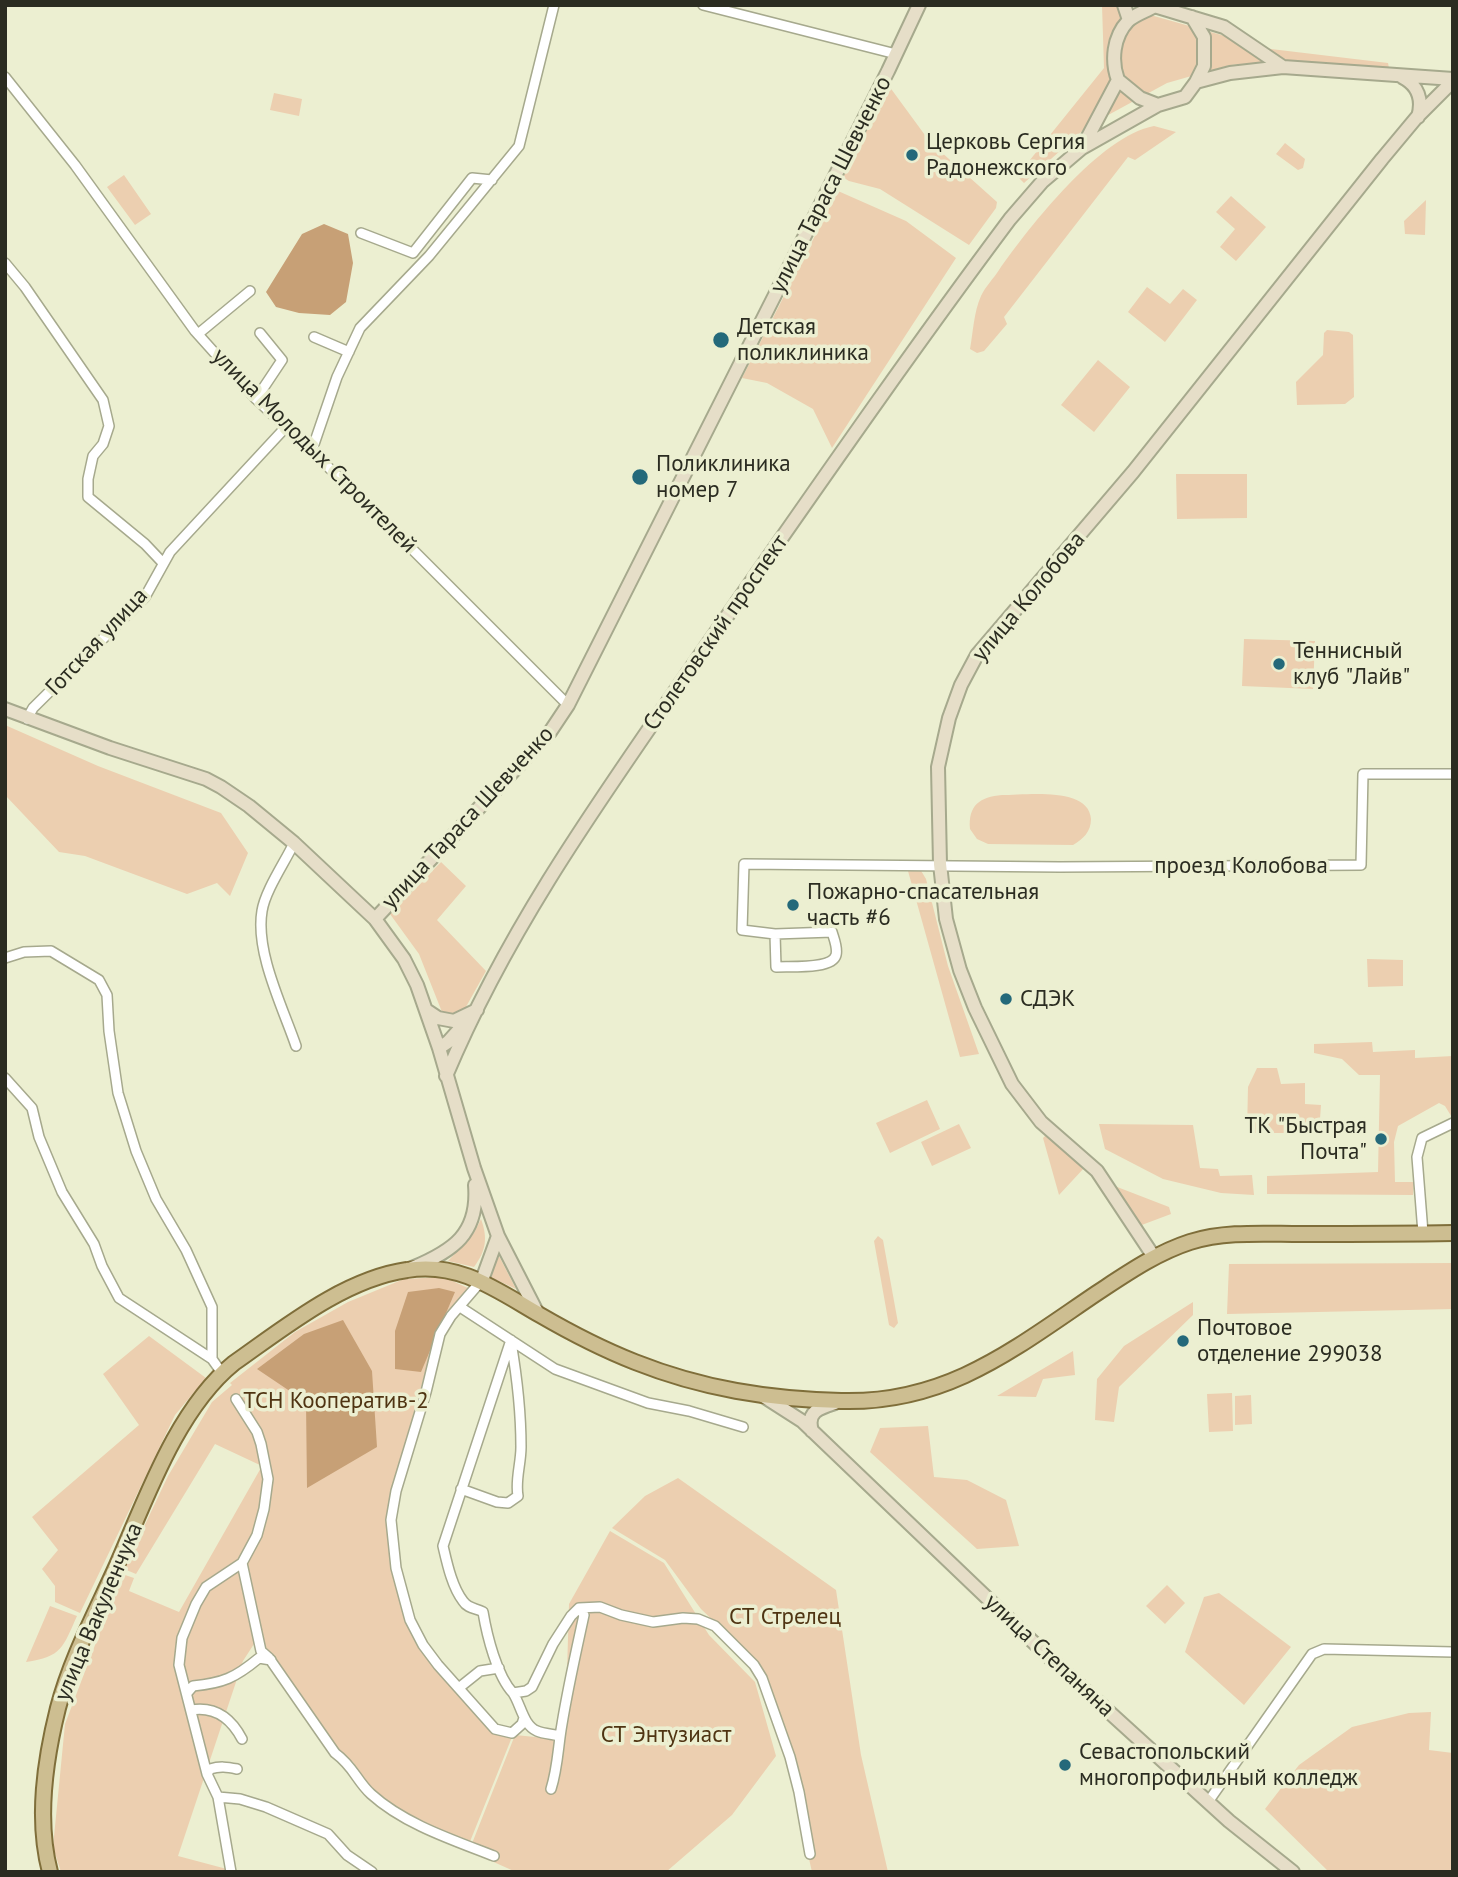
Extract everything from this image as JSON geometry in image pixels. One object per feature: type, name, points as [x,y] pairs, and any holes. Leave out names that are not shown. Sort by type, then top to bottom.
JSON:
[{"type":"main road","name":"улица Тараса Шевченко","points":[[375,919],[550,732],[568,705],[919,5]]},
{"type":"main road","points":[[1124,5],[1129,20]]},
{"type":"main road","points":[[1158,105],[1140,98],[1118,80],[1113,66],[1115,44],[1129,20],[1152,6],[1224,27],[1283,67]]},
{"type":"main road","points":[[1192,17],[1204,37],[1204,66],[1196,82]]},
{"type":"main road","points":[[1196,82],[1230,73],[1283,67],[1453,80]]},
{"type":"main road","points":[[1394,75],[1403,77],[1417,89],[1421,108],[1418,117]]},
{"type":"main road","points":[[1082,148],[1118,80]]},
{"type":"main road","name":"улица Колобова","points":[[1154,1257],[1097,1171],[1041,1122],[1012,1084],[975,1008],[960,970],[946,919],[940,864],[938,767],[953,707],[977,655],[1133,472],[1314,242],[1418,117],[1453,80]]},
{"type":"main road","name":"Столетовский проспект","points":[[446,1076],[477,1010],[531,908],[580,827],[826,475],[1010,219],[1042,182],[1082,148],[1158,105],[1185,97],[1196,82]]},
{"type":"main road","points":[[5,709],[27,719],[205,779],[249,806],[294,843],[375,919],[404,959],[426,1010],[474,1168],[498,1236],[538,1314]]},
{"type":"main road","points":[[426,1010],[438,1018],[454,1021],[477,1010]]},
{"type":"main road","points":[[439,1048],[448,1042],[477,1010]]},
{"type":"main road","points":[[179,1432],[236,1366],[283,1328],[343,1293],[383,1275],[409,1269],[440,1256],[454,1245],[467,1230],[475,1214],[477,1202],[474,1168]]},
{"type":"main road","points":[[409,1269],[451,1270],[482,1280],[590,1343],[672,1377],[702,1386],[763,1396],[867,1401],[915,1394],[967,1376],[1000,1358],[1154,1257],[1190,1242],[1229,1234],[1453,1233]]},
{"type":"main road","points":[[482,1280],[498,1236]]},
{"type":"main road","points":[[236,1366],[343,1298],[386,1279],[422,1274],[482,1280]]},
{"type":"main road","name":"улица Вакуленчука","points":[[50,1872],[44,1851],[44,1800],[58,1708],[72,1667],[179,1432],[222,1373],[236,1366]]},
{"type":"main road","name":"улица Степаняна","points":[[763,1396],[802,1421],[1053,1661],[1208,1802],[1293,1872]]},
{"type":"main road","name":"улица Степаняна","points":[[795,1398],[802,1421]]},
{"type":"main road","points":[[813,1432],[810,1422],[812,1414],[819,1408],[840,1401]]},
{"type":"street","points":[[312,450],[338,377],[360,328],[429,256],[519,146],[554,5]]},
{"type":"street","points":[[703,5],[896,54]]},
{"type":"street","name":"улица Молодых Строителей","points":[[5,77],[75,165],[198,334],[256,399],[312,450],[568,705]]},
{"type":"street","points":[[361,233],[413,253],[472,178],[492,180]]},
{"type":"street","points":[[5,263],[67,346],[106,408],[109,426],[103,444],[93,456],[88,479],[88,497],[145,544],[163,563]]},
{"type":"street","points":[[198,334],[250,291]]},
{"type":"street","points":[[256,399],[282,360],[260,334]]},
{"type":"street","points":[[314,337],[349,352]]},
{"type":"street","name":"Готская улица","points":[[27,719],[33,708],[145,597],[163,563],[285,428]]},
{"type":"street","name":"проезд Колобова","points":[[940,864],[1060,867],[1361,865],[1363,774],[1453,774]]},
{"type":"street","points":[[294,843],[262,909],[261,930],[272,979],[296,1046]]},
{"type":"street","points":[[775,934],[776,967],[825,965],[834,960],[837,952],[832,932],[775,934],[742,930],[744,864],[940,864]]},
{"type":"street","points":[[5,958],[24,952],[51,951],[99,980],[107,995],[118,1093],[136,1151],[156,1199],[186,1250],[212,1307],[212,1359]]},
{"type":"street","points":[[5,1078],[32,1108],[40,1137],[62,1192],[94,1244],[119,1298],[212,1359],[222,1373]]},
{"type":"street","points":[[1423,1233],[1417,1157],[1422,1138],[1453,1123]]},
{"type":"street","points":[[482,1280],[439,1334],[426,1392],[396,1491],[391,1520],[396,1568],[410,1620],[423,1645],[495,1728],[512,1733],[522,1724],[524,1718]]},
{"type":"street","points":[[460,1307],[555,1368],[648,1403],[689,1411],[743,1427]]},
{"type":"street","points":[[511,1340],[443,1546],[446,1561],[463,1602],[483,1612],[490,1647],[507,1687],[520,1703],[524,1718],[536,1731],[560,1736]]},
{"type":"street","points":[[461,1489],[497,1502],[508,1503],[518,1496],[516,1489],[522,1450],[518,1385],[511,1340]]},
{"type":"street","points":[[231,1872],[218,1797],[209,1777],[191,1710],[179,1665],[179,1651],[196,1604],[206,1587],[242,1563],[257,1535],[264,1508],[268,1479],[257,1432],[236,1399]]},
{"type":"street","points":[[242,1563],[261,1651],[271,1660],[335,1753],[350,1764],[371,1794],[418,1825],[494,1856]]},
{"type":"street","points":[[513,1693],[520,1693],[532,1687],[553,1644],[579,1608],[600,1607],[653,1622],[698,1619],[715,1626],[754,1665],[762,1678],[790,1757],[810,1854]]},
{"type":"street","points":[[551,1789],[558,1766],[560,1736],[574,1653],[584,1615],[579,1608]]},
{"type":"street","points":[[1208,1802],[1301,1666],[1312,1654],[1324,1649],[1453,1651]]},
{"type":"street","points":[[187,1693],[193,1686],[216,1684],[236,1676],[259,1658],[271,1660]]},
{"type":"street","points":[[460,1688],[480,1671],[499,1668]]},
{"type":"street","points":[[191,1710],[211,1710],[227,1718],[242,1739]]},
{"type":"street","points":[[209,1777],[211,1769],[225,1766],[237,1769]]},
{"type":"street","points":[[218,1797],[240,1799],[266,1807],[328,1834],[347,1855],[372,1872]]},
{"type":"green space","points":[[1102,5],[1115,5],[1271,49],[1388,63],[1389,68],[1276,62],[1230,65],[1167,83],[1088,126],[1024,183],[1017,176],[1104,68]]},
{"type":"green space","points":[[889,86],[930,142],[997,202],[996,208],[969,245],[880,189],[849,181],[841,176]]},
{"type":"green space","points":[[274,93],[302,99],[299,116],[270,110]]},
{"type":"green space","points":[[1154,126],[1176,132],[1135,160],[1128,157],[1004,317],[1007,324],[984,351],[977,353],[970,349],[981,296],[1047,208],[1089,164],[1111,147],[1133,133]]},
{"type":"green space","points":[[1285,143],[1305,159],[1303,168],[1298,170],[1276,154]]},
{"type":"green space","points":[[124,175],[151,214],[135,225],[107,187]]},
{"type":"green space","points":[[838,191],[906,221],[956,258],[832,448],[813,409],[767,383],[742,378]]},
{"type":"green space","points":[[1231,196],[1266,227],[1236,261],[1220,247],[1235,229],[1216,212]]},
{"type":"green space","points":[[1426,200],[1425,235],[1405,234],[1404,221]]},
{"type":"green space","points":[[324,224],[348,234],[353,263],[346,302],[330,315],[299,313],[276,307],[266,292],[302,234]]},
{"type":"green space","points":[[1147,287],[1170,304],[1183,289],[1197,300],[1165,342],[1128,312]]},
{"type":"green space","points":[[1327,330],[1349,332],[1353,335],[1354,397],[1345,404],[1297,405],[1296,382],[1323,355],[1324,333]]},
{"type":"green space","points":[[1098,360],[1130,387],[1094,432],[1061,405]]},
{"type":"green space","points":[[1176,474],[1247,474],[1247,518],[1177,519]]},
{"type":"green space","name":"Теннисный клуб \"Лайв\"","points":[[1244,639],[1315,641],[1313,689],[1242,686]]},
{"type":"green space","points":[[5,725],[98,766],[221,813],[248,853],[230,896],[217,883],[187,894],[85,856],[59,852],[5,795]]},
{"type":"green space","points":[[1002,795],[1054,795],[1079,801],[1088,808],[1090,828],[1083,838],[1073,845],[988,844],[977,839],[970,829],[971,814],[973,808],[982,800]]},
{"type":"green space","points":[[441,862],[466,886],[437,920],[486,971],[462,1014],[442,1012],[419,954],[390,914]]},
{"type":"green space","points":[[920,869],[926,879],[948,966],[979,1054],[960,1057],[908,871]]},
{"type":"green space","points":[[1367,959],[1403,960],[1403,986],[1368,987]]},
{"type":"green space","points":[[1372,1042],[1373,1052],[1415,1050],[1415,1058],[1453,1056],[1453,1119],[1445,1106],[1439,1103],[1398,1126],[1394,1142],[1395,1182],[1414,1182],[1413,1195],[1267,1194],[1267,1176],[1378,1172],[1380,1075],[1359,1075],[1342,1059],[1314,1053],[1314,1044]]},
{"type":"green space","points":[[1257,1068],[1277,1068],[1281,1084],[1305,1083],[1305,1104],[1321,1105],[1319,1133],[1247,1133],[1248,1087]]},
{"type":"green space","points":[[927,1100],[940,1129],[890,1153],[876,1123]]},
{"type":"green space","points":[[959,1124],[971,1148],[932,1166],[921,1142]]},
{"type":"green space","points":[[1099,1124],[1193,1125],[1200,1168],[1218,1169],[1220,1176],[1252,1175],[1254,1195],[1221,1193],[1163,1179],[1105,1149]]},
{"type":"green space","points":[[1048,1133],[1085,1167],[1059,1195],[1043,1138]]},
{"type":"green space","points":[[1112,1185],[1169,1207],[1171,1214],[1139,1226]]},
{"type":"green space","points":[[481,1219],[485,1244],[474,1267],[448,1261],[474,1233]]},
{"type":"green space","points":[[878,1236],[883,1240],[898,1323],[894,1328],[889,1325],[874,1241]]},
{"type":"green space","points":[[498,1254],[516,1289],[488,1276]]},
{"type":"green space","points":[[1453,1263],[1453,1309],[1227,1314],[1229,1264]]},
{"type":"green space","name":"ТСН Кооператив-2","points":[[444,1277],[470,1289],[439,1322],[387,1520],[389,1543],[405,1618],[494,1731],[512,1737],[467,1849],[417,1821],[373,1790],[353,1762],[338,1752],[265,1649],[261,1633],[243,1661],[178,1856],[238,1872],[61,1872],[53,1847],[65,1724],[122,1574],[134,1578],[129,1591],[179,1612],[262,1466],[215,1444],[136,1574],[124,1569],[168,1476],[212,1402],[232,1385],[230,1383],[295,1332],[348,1302],[404,1279]]},
{"type":"green space","points":[[439,1288],[455,1292],[421,1372],[395,1369],[395,1331],[408,1292]]},
{"type":"green space","points":[[1193,1302],[1193,1315],[1119,1387],[1114,1422],[1095,1420],[1097,1379],[1124,1346]]},
{"type":"green space","points":[[343,1320],[372,1371],[377,1447],[307,1488],[306,1402],[257,1369],[304,1334]]},
{"type":"green space","points":[[149,1336],[206,1378],[175,1415],[80,1613],[55,1602],[55,1586],[42,1569],[58,1550],[32,1517],[139,1425],[103,1374]]},
{"type":"green space","points":[[1073,1351],[1075,1375],[1043,1379],[1036,1397],[997,1396]]},
{"type":"green space","points":[[1232,1393],[1233,1431],[1209,1432],[1207,1394]]},
{"type":"green space","points":[[1251,1395],[1252,1424],[1235,1425],[1235,1396]]},
{"type":"green space","points":[[928,1426],[934,1477],[967,1480],[1006,1500],[1019,1546],[977,1549],[870,1452],[880,1428]]},
{"type":"green space","name":"СТ Стрелец","points":[[678,1478],[836,1590],[861,1755],[888,1872],[812,1872],[768,1678],[762,1667],[701,1609],[665,1560],[612,1528],[645,1496]]},
{"type":"green space","name":"СТ Энтузиаст","points":[[610,1531],[664,1563],[709,1635],[755,1682],[776,1756],[732,1815],[666,1872],[516,1872],[469,1851],[515,1735],[565,1740],[569,1604]]},
{"type":"green space","points":[[1167,1585],[1185,1603],[1165,1624],[1146,1606]]},
{"type":"green space","points":[[1219,1593],[1291,1647],[1244,1705],[1185,1652],[1204,1597]]},
{"type":"green space","points":[[50,1606],[77,1616],[60,1649],[47,1657],[26,1662]]},
{"type":"green space","points":[[1431,1712],[1429,1750],[1453,1753],[1453,1872],[1329,1872],[1265,1809],[1299,1765],[1352,1727],[1409,1713]]},
{"type":"place","name":"Церковь Сергия Радонежского","points":[[912,155]]},
{"type":"place","name":"Детская поликлиника","points":[[721,340]]},
{"type":"place","name":"Поликлиника номер 7","points":[[640,477]]},
{"type":"place","name":"Теннисный клуб \"Лайв\"","points":[[1279,664]]},
{"type":"place","name":"Пожарно-спасательная часть #6","points":[[793,905]]},
{"type":"place","name":"СДЭК","points":[[1006,999]]},
{"type":"place","name":"ТК \"Быстрая Почта\"","points":[[1381,1139]]},
{"type":"place","name":"Почтовое отделение 299038","points":[[1183,1341]]},
{"type":"place","name":"Севастопольский многопрофильный колледж","points":[[1065,1765]]}]
